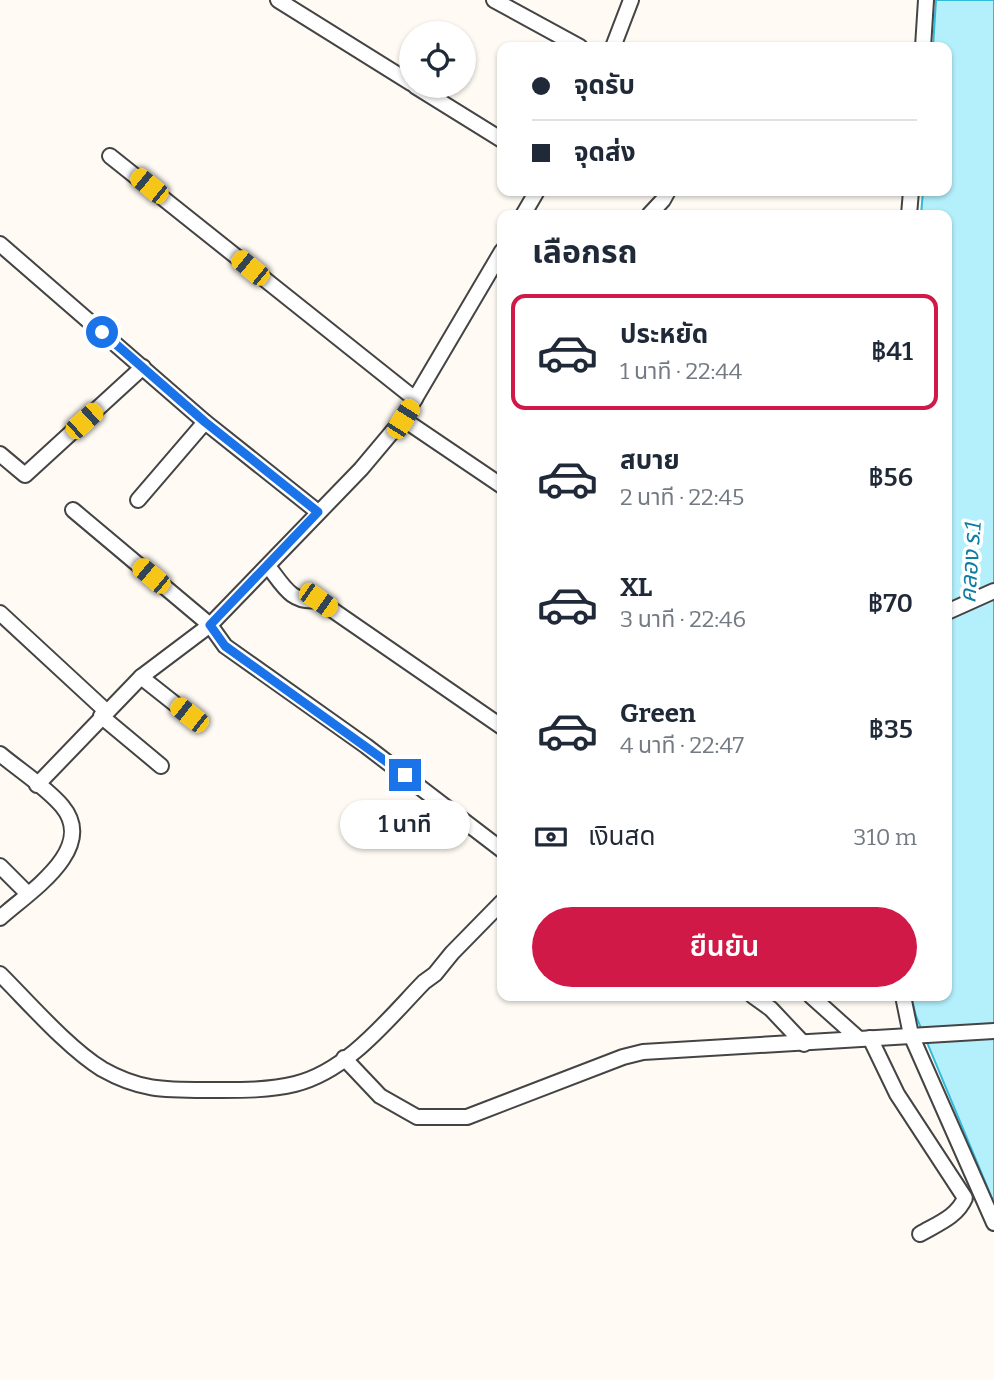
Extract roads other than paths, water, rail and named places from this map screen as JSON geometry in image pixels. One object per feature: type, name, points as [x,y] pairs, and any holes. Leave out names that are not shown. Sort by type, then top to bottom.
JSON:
[{"type":"street","points":[[278,0],[399,76]]},
{"type":"street","points":[[494,0],[571,42]]},
{"type":"street","points":[[614,42],[631,0]]},
{"type":"street","points":[[923,42],[926,0]]},
{"type":"street","points":[[434,98],[497,137]]},
{"type":"street","points":[[110,156],[415,400]]},
{"type":"street","points":[[654,210],[666,196]]},
{"type":"street","points":[[0,244],[205,422],[318,512]]},
{"type":"street","points":[[37,785],[142,677],[210,625],[361,469],[403,419],[497,262]]},
{"type":"street","points":[[0,454],[25,475],[143,367]]},
{"type":"street","points":[[403,419],[497,483]]},
{"type":"street","points":[[138,500],[205,422]]},
{"type":"street","points":[[73,510],[210,625],[225,646],[366,746],[497,846]]},
{"type":"street","points":[[268,566],[298,599],[304,602],[318,600],[497,724]]},
{"type":"street","points":[[952,610],[994,591]]},
{"type":"street","points":[[0,613],[161,766]]},
{"type":"street","points":[[142,677],[189,715]]},
{"type":"street","points":[[0,754],[62,806],[70,817],[73,832],[71,846],[63,860],[0,918]]},
{"type":"street","points":[[0,866],[27,893]]},
{"type":"street","points":[[0,974],[82,1054],[102,1069],[142,1088],[199,1090],[279,1087],[316,1076],[357,1049],[435,974],[497,907]]},
{"type":"street","points":[[760,1001],[804,1044]]},
{"type":"street","points":[[817,1001],[864,1038],[965,1198],[954,1215],[920,1234]]},
{"type":"street","points":[[905,1001],[915,1035],[994,1223]]},
{"type":"street","points":[[344,1058],[380,1096],[417,1117],[467,1117],[623,1057],[643,1052],[994,1031]]},
{"type":"water","name":"คลอง ร.1","points":[[936,0],[994,0],[994,1203],[916,1016],[912,1001],[952,1001],[952,210],[921,210],[923,196],[952,196],[952,42],[933,42]]}]
